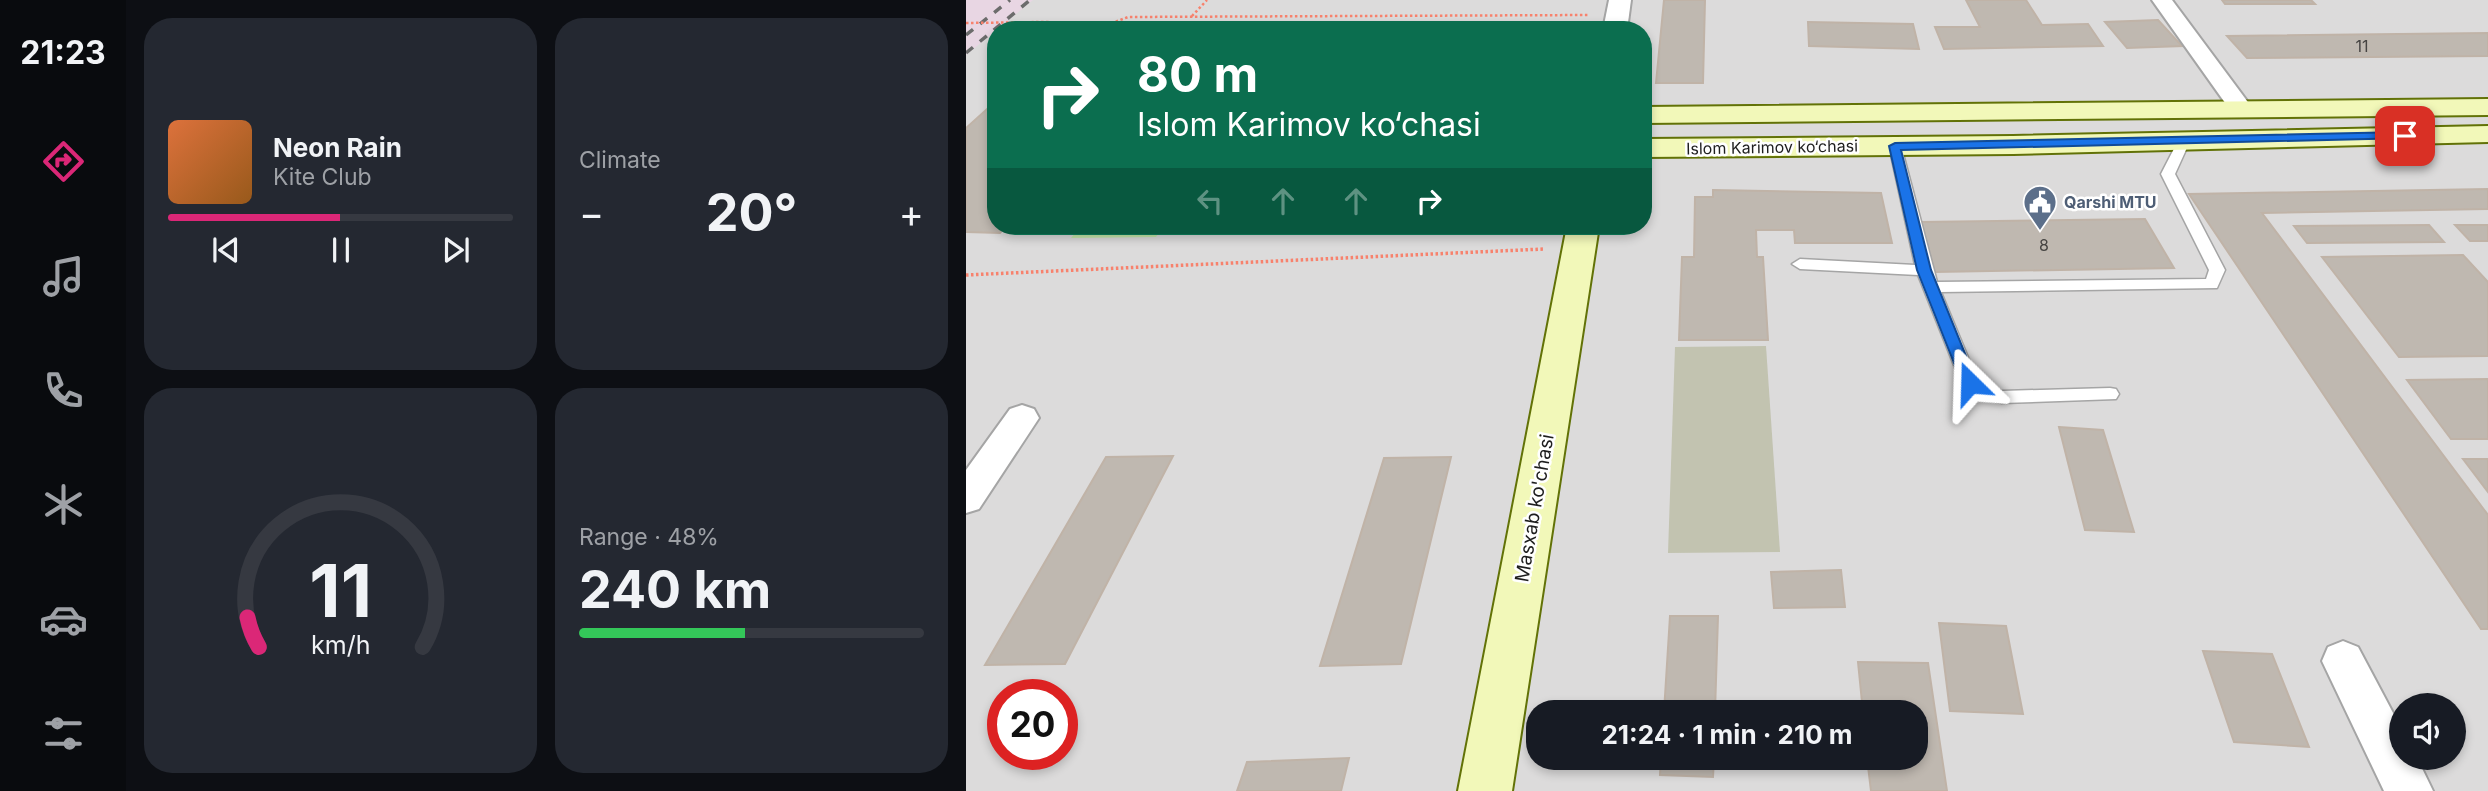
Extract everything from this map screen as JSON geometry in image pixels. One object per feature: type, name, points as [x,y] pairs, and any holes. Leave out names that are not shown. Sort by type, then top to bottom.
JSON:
[{"type":"main road","name":"Islom Karimov ko‘chasi","points":[[1652,115],[2488,107]]},
{"type":"main road","name":"Islom Karimov ko‘chasi","points":[[1652,148],[1895,146],[2488,134]]},
{"type":"main road","name":"Masxab ko'chasi","points":[[1485,791],[1581,237]]},
{"type":"street","points":[[2162,0],[2241,109]]},
{"type":"street","points":[[966,498],[1022,418]]},
{"type":"street","points":[[2343,661],[2409,791]]},
{"type":"lane","points":[[1931,287],[2212,284],[2217,270],[2168,174],[2184,141]]},
{"type":"lane","points":[[1895,146],[1924,270],[1970,383],[1987,394],[2002,397],[2110,394]]},
{"type":"lane","points":[[1800,264],[1924,270]]},
{"type":"path","points":[[1191,16],[1207,0]]},
{"type":"path","points":[[1117,21],[1128,17],[1191,16],[1618,15]]},
{"type":"path","points":[[966,23],[987,23]]},
{"type":"path","points":[[966,275],[1581,237]]},
{"type":"shaded area","points":[[966,0],[2488,0],[2488,791],[966,791]]},
{"type":"shaded area","points":[[966,0],[1033,0],[1007,21],[987,21],[987,38],[966,55]]},
{"type":"shaded area","points":[[1766,346],[1780,552],[1668,553],[1675,347]]},
{"type":"green space","points":[[1074,235],[1157,235],[1156,237],[1071,238]]},
{"type":"building","points":[[1664,0],[1705,0],[1703,83],[1656,83]]},
{"type":"building","points":[[1966,0],[2026,0],[2042,25],[2088,24],[2103,46],[1944,49],[1935,27],[1980,27]]},
{"type":"building","points":[[2222,0],[2311,0],[2315,4],[2225,4]]},
{"type":"building","points":[[2158,20],[2182,46],[2127,48],[2105,22]]},
{"type":"building","points":[[1808,22],[1913,24],[1919,49],[1809,46]]},
{"type":"building","points":[[2488,33],[2488,56],[2247,58],[2227,36]]},
{"type":"building","points":[[987,109],[987,233],[966,232],[966,128]]},
{"type":"building","points":[[2488,189],[2488,209],[2262,213],[2488,515],[2488,629],[2481,629],[2189,194]]},
{"type":"building","points":[[1713,190],[1881,193],[1892,243],[1795,243],[1794,230],[1756,230],[1757,257],[1763,257],[1768,340],[1679,340],[1682,257],[1694,257],[1695,197],[1713,197]]},
{"type":"building","points":[[2145,219],[2174,268],[1935,272],[1921,222]]},
{"type":"building","points":[[2429,225],[2444,242],[2307,243],[2294,226]]},
{"type":"building","points":[[2455,225],[2488,225],[2488,241],[2470,241]]},
{"type":"building","points":[[2463,255],[2488,282],[2488,356],[2399,357],[2322,257]]},
{"type":"building","points":[[2488,379],[2488,439],[2451,439],[2407,380]]},
{"type":"building","points":[[2059,427],[2103,430],[2134,532],[2085,530]]},
{"type":"building","points":[[1173,456],[1065,664],[985,665],[1106,457]]},
{"type":"building","points":[[1451,457],[1401,664],[1320,666],[1384,458]]},
{"type":"building","points":[[2463,459],[2488,459],[2488,492]]},
{"type":"building","points":[[1841,570],[1845,607],[1774,608],[1771,572]]},
{"type":"building","points":[[1670,616],[1718,616],[1715,700],[1665,700]]},
{"type":"building","points":[[1939,623],[2006,626],[2023,714],[1950,711]]},
{"type":"building","points":[[2203,651],[2272,654],[2309,747],[2234,742]]},
{"type":"building","points":[[1858,662],[1928,663],[1947,791],[1871,791],[1868,770],[1928,770],[1928,700],[1862,700]]},
{"type":"building","points":[[1349,758],[1341,791],[1237,791],[1247,762]]},
{"type":"building","points":[[1660,770],[1713,770],[1713,777],[1660,775]]},
{"type":"railway","points":[[966,35],[1010,0]]},
{"type":"railway","points":[[1005,21],[1030,0]]},
{"type":"railway","points":[[966,53],[987,36]]},
{"type":"place","name":"Qarshi MTU","points":[[2040,232]]},
{"type":"route","points":[[1970,383],[1924,270],[1895,146],[2405,136]]}]
